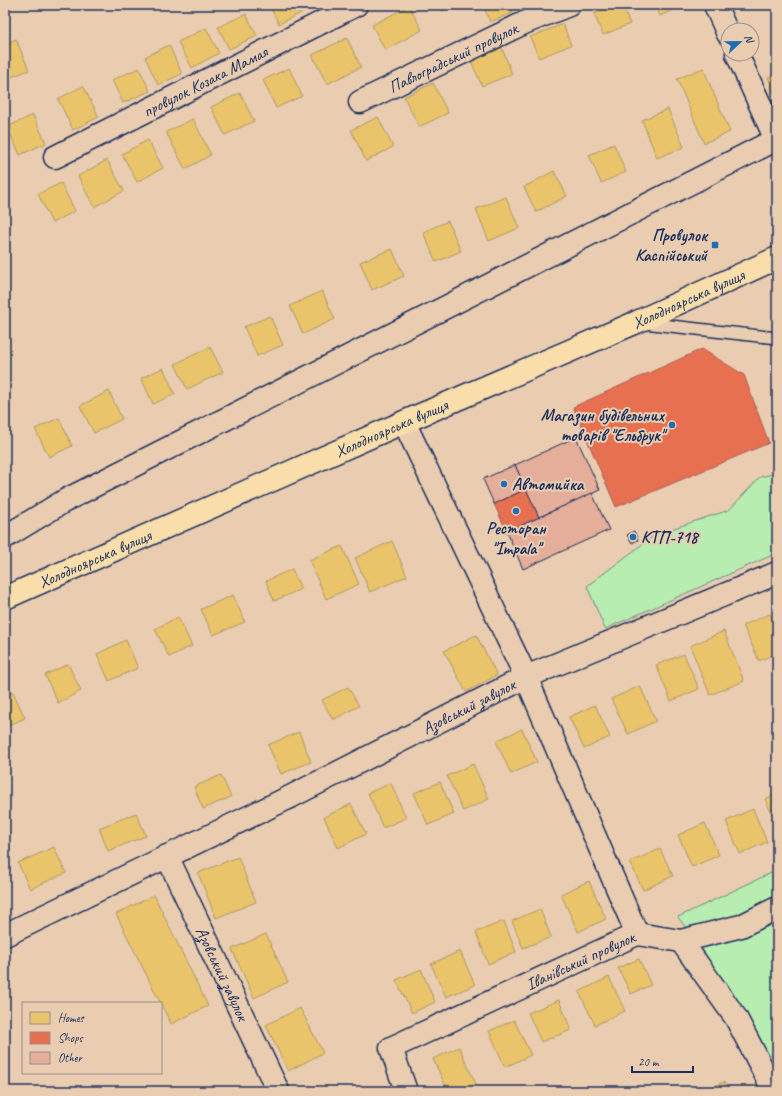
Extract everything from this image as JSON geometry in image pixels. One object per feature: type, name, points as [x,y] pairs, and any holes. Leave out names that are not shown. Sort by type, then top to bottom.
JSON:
[{"type":"main road","name":"Холодноярська вулиця","points":[[5,598],[404,422],[637,322],[777,258]]},
{"type":"street","name":"провулок Козака Мамая","points":[[54,157],[356,5]]},
{"type":"street","name":"Павлоградський провулок","points":[[360,102],[524,23],[569,5]]},
{"type":"street","points":[[715,5],[723,22]]},
{"type":"street","points":[[5,537],[66,500],[777,141],[741,62]]},
{"type":"street","points":[[404,422],[526,677],[637,934]]},
{"type":"street","name":"Азовський завулок","points":[[5,935],[290,797],[526,677],[777,573]]},
{"type":"street","name":"Азовський завулок","points":[[167,856],[278,1091]]},
{"type":"street","name":"Іванівський провулок","points":[[406,1091],[391,1048],[637,934],[681,941],[742,926],[777,908]]},
{"type":"street","points":[[681,941],[736,1018],[774,1091]]},
{"type":"lane","points":[[637,322],[777,338]]},
{"type":"green space","points":[[777,473],[777,553],[605,629],[587,586],[656,534],[729,510],[760,477]]},
{"type":"green space","points":[[777,870],[777,1069],[704,952],[678,917]]},
{"type":"building: Homes","points":[[269,5],[304,5],[307,10],[279,24]]},
{"type":"building: Homes","points":[[439,5],[455,5],[442,11]]},
{"type":"building: Homes","points":[[483,5],[510,5],[513,13],[490,22]]},
{"type":"building: Homes","points":[[615,5],[622,5],[630,24],[603,35],[594,14]]},
{"type":"building: Homes","points":[[655,5],[684,5],[660,16]]},
{"type":"building: Homes","points":[[409,6],[422,30],[385,50],[372,25]]},
{"type":"building: Homes","points":[[246,14],[257,36],[229,49],[218,27]]},
{"type":"building: Homes","points":[[563,24],[571,45],[539,58],[530,37]]},
{"type":"building: Homes","points":[[206,28],[219,53],[192,68],[178,42]]},
{"type":"building: Homes","points":[[347,38],[361,67],[327,84],[312,55]]},
{"type":"building: Homes","points":[[16,39],[29,70],[9,78],[5,70],[5,44]]},
{"type":"building: Homes","points":[[169,45],[182,74],[158,85],[145,57]]},
{"type":"building: Homes","points":[[502,48],[512,74],[482,86],[471,61]]},
{"type":"building: Homes","points":[[139,68],[150,91],[123,103],[112,80]]},
{"type":"building: Homes","points":[[289,68],[302,96],[276,108],[263,80]]},
{"type":"building: Homes","points":[[703,68],[730,132],[704,143],[677,79]]},
{"type":"building: Homes","points":[[777,74],[777,100],[768,77]]},
{"type":"building: Homes","points":[[433,83],[448,113],[419,127],[404,97]]},
{"type":"building: Homes","points":[[83,86],[99,117],[73,130],[58,99]]},
{"type":"building: Homes","points":[[240,93],[254,121],[225,135],[211,107]]},
{"type":"building: Homes","points":[[668,109],[684,147],[657,158],[642,120]]},
{"type":"building: Homes","points":[[33,115],[46,143],[20,155],[7,127]]},
{"type":"building: Homes","points":[[378,117],[393,147],[366,161],[351,130]]},
{"type":"building: Homes","points":[[193,119],[211,155],[185,169],[166,132]]},
{"type":"building: Homes","points":[[148,140],[163,168],[137,182],[122,154]]},
{"type":"building: Homes","points":[[614,144],[626,172],[601,183],[589,155]]},
{"type":"building: Homes","points":[[107,160],[124,191],[94,207],[78,176]]},
{"type":"building: Homes","points":[[554,171],[567,196],[536,212],[524,187]]},
{"type":"building: Homes","points":[[61,183],[75,211],[52,223],[38,194]]},
{"type":"building: Homes","points":[[506,197],[519,228],[489,241],[476,209]]},
{"type":"building: Homes","points":[[448,221],[461,251],[436,262],[423,232]]},
{"type":"building: Homes","points":[[392,249],[404,276],[372,290],[360,262]]},
{"type":"building: Homes","points":[[322,291],[335,319],[303,334],[290,306]]},
{"type":"building: Homes","points":[[270,316],[283,345],[257,356],[244,327]]},
{"type":"building: Homes","points":[[210,347],[223,372],[187,389],[175,364]]},
{"type":"building: Homes","points":[[163,368],[175,394],[153,404],[141,378]]},
{"type":"building: Homes","points":[[109,391],[122,419],[94,433],[80,406]]},
{"type":"building: Homes","points":[[59,418],[72,446],[49,457],[35,429]]},
{"type":"building: Homes","points":[[392,541],[407,576],[370,592],[355,558]]},
{"type":"building: Homes","points":[[342,546],[359,584],[326,599],[309,560]]},
{"type":"building: Homes","points":[[292,569],[301,589],[274,601],[266,581]]},
{"type":"building: Homes","points":[[233,595],[245,622],[213,635],[201,609]]},
{"type":"building: Homes","points":[[770,614],[777,629],[777,653],[759,661],[743,625]]},
{"type":"building: Homes","points":[[178,617],[192,646],[169,657],[155,629]]},
{"type":"building: Homes","points":[[724,631],[744,681],[710,695],[690,646]]},
{"type":"building: Homes","points":[[476,635],[497,675],[466,692],[444,651]]},
{"type":"building: Homes","points":[[126,640],[138,668],[109,681],[97,654]]},
{"type":"building: Homes","points":[[684,654],[699,689],[671,701],[656,665]]},
{"type":"building: Homes","points":[[68,664],[81,691],[58,703],[45,675]]},
{"type":"building: Homes","points":[[640,686],[656,721],[628,734],[611,699]]},
{"type":"building: Homes","points":[[348,687],[359,706],[333,720],[322,700]]},
{"type":"building: Homes","points":[[13,692],[25,718],[5,727],[5,695]]},
{"type":"building: Homes","points":[[595,705],[610,737],[584,749],[569,717]]},
{"type":"building: Homes","points":[[522,729],[537,762],[511,774],[496,741]]},
{"type":"building: Homes","points":[[299,732],[311,762],[281,774],[268,745]]},
{"type":"building: Homes","points":[[473,764],[489,799],[463,811],[447,776]]},
{"type":"building: Homes","points":[[221,775],[231,797],[203,809],[194,787]]},
{"type":"building: Homes","points":[[440,782],[454,814],[428,825],[414,793]]},
{"type":"building: Homes","points":[[391,783],[406,818],[383,828],[368,793]]},
{"type":"building: Homes","points":[[777,794],[777,826],[765,799]]},
{"type":"building: Homes","points":[[351,804],[366,834],[338,848],[324,817]]},
{"type":"building: Homes","points":[[753,809],[767,842],[740,854],[726,821]]},
{"type":"building: Homes","points":[[136,813],[146,836],[108,851],[99,828]]},
{"type":"building: Homes","points":[[705,823],[719,855],[692,867],[678,835]]},
{"type":"building: Homes","points":[[54,847],[66,873],[30,889],[18,863]]},
{"type":"building: Homes","points":[[660,849],[673,876],[643,890],[630,862]]},
{"type":"building: Homes","points":[[238,857],[256,902],[216,918],[198,873]]},
{"type":"building: Homes","points":[[589,881],[606,919],[578,932],[561,894]]},
{"type":"building: Homes","points":[[154,895],[208,1006],[171,1024],[162,1006],[162,1002],[160,1002],[116,914]]},
{"type":"building: Homes","points":[[540,909],[551,937],[523,948],[512,921]]},
{"type":"building: Homes","points":[[504,921],[516,952],[488,964],[476,932]]},
{"type":"building: Homes","points":[[266,934],[288,982],[254,998],[232,949]]},
{"type":"building: Homes","points":[[460,951],[475,985],[446,997],[431,964]]},
{"type":"building: Homes","points":[[639,959],[651,985],[631,994],[618,968]]},
{"type":"building: Homes","points":[[421,969],[435,1002],[412,1013],[396,980]]},
{"type":"building: Homes","points":[[609,977],[625,1011],[595,1025],[579,992]]},
{"type":"building: Homes","points":[[559,1000],[571,1030],[541,1042],[528,1013]]},
{"type":"building: Homes","points":[[300,1008],[323,1053],[288,1071],[266,1025]]},
{"type":"building: Homes","points":[[514,1020],[531,1055],[505,1067],[489,1031]]},
{"type":"building: Homes","points":[[459,1047],[476,1084],[460,1091],[448,1091],[433,1059]]},
{"type":"building: Homes","points":[[724,1082],[728,1091],[702,1091]]},
{"type":"building: Shops","name":"Магазин будівельних товарів \"Ельбрук\"","points":[[702,349],[744,375],[769,443],[616,507],[573,407]]},
{"type":"building: Shops","name":"Ресторан \"Impala\"","points":[[526,489],[539,517],[507,532],[494,504]]},
{"type":"building: Other","points":[[576,437],[600,490],[539,517],[515,465]]},
{"type":"building: Other","name":"Автомийка","points":[[515,465],[526,489],[494,504],[483,479]]},
{"type":"building: Other","points":[[592,493],[609,530],[523,569],[507,532]]},
{"type":"building: Other","name":"КТП-718","points":[[634,531],[638,540],[632,543],[627,535]]},
{"type":"place","name":"Провулок Каспійський","points":[[715,245]]},
{"type":"place","name":"Магазин будівельних товарів \"Ельбрук\"","points":[[672,425]]},
{"type":"place","name":"Автомийка","points":[[504,484]]},
{"type":"place","name":"Ресторан \"Impala\"","points":[[516,511]]},
{"type":"place","name":"КТП-718","points":[[633,537]]}]
